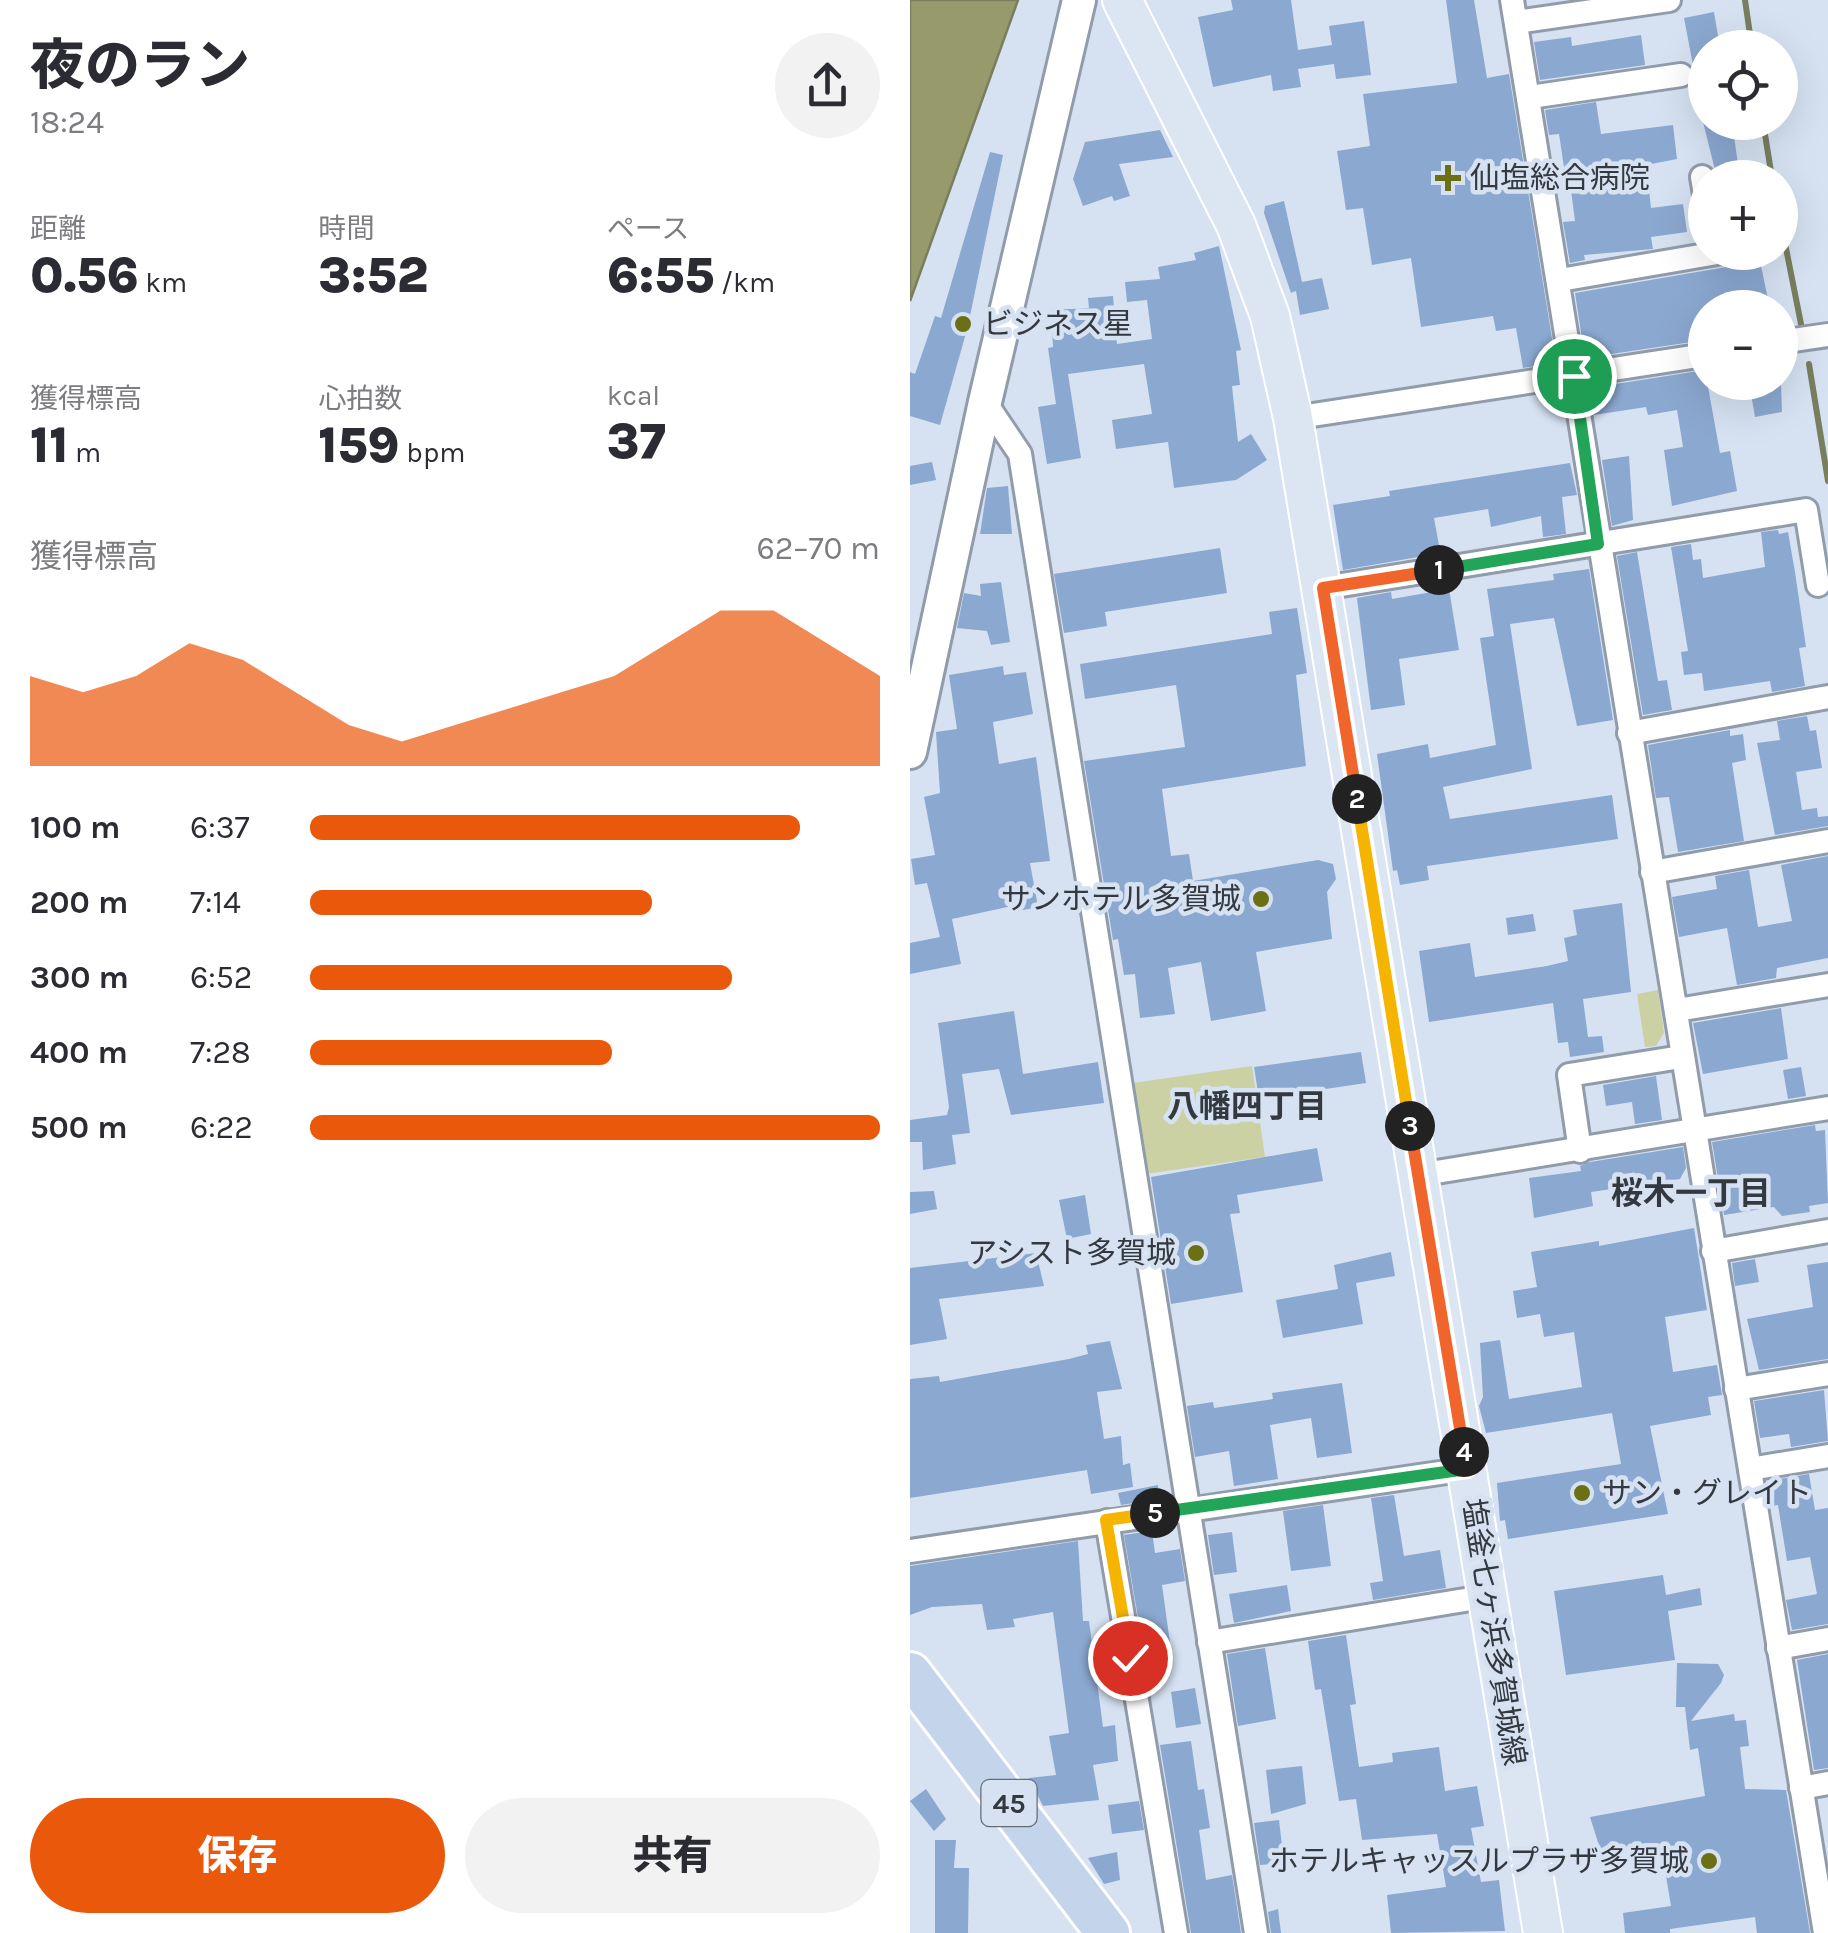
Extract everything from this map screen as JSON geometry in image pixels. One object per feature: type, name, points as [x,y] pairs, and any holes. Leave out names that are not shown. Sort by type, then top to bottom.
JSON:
[{"type":"highway","name":"45","points":[[910,1674],[1108,1933]]},
{"type":"highway","name":"45","points":[[910,1720],[1071,1933]]},
{"type":"main road","name":"塩釜七ヶ浜多賀城線","points":[[1122,0],[1236,225],[1270,316],[1293,418],[1542,1933]]},
{"type":"street","points":[[910,752],[985,402],[1078,0]]},
{"type":"street","points":[[1669,0],[1514,11],[1825,1933]]},
{"type":"street","points":[[1530,97],[1681,75]]},
{"type":"street","points":[[1560,280],[1688,258]]},
{"type":"street","points":[[1798,339],[1828,334]]},
{"type":"street","points":[[1293,418],[1688,357]]},
{"type":"street","points":[[985,402],[1020,454],[1256,1933]]},
{"type":"street","points":[[1323,588],[1806,510],[1818,585]]},
{"type":"street","points":[[1629,733],[1828,697]]},
{"type":"street","points":[[1652,872],[1828,842]]},
{"type":"street","points":[[1676,1010],[1828,985]]},
{"type":"street","points":[[1580,1150],[1569,1074],[1681,1057]]},
{"type":"street","points":[[1418,1175],[1828,1108]]},
{"type":"street","points":[[1713,1250],[1828,1232]]},
{"type":"street","points":[[1736,1389],[1828,1374]]},
{"type":"street","points":[[1750,1469],[1828,1456]]},
{"type":"street","points":[[910,1551],[1467,1469]]},
{"type":"street","points":[[1106,1520],[1176,1933]]},
{"type":"street","points":[[1209,1642],[1489,1596]]},
{"type":"street","points":[[1778,1648],[1828,1639]]},
{"type":"street","points":[[1801,1788],[1828,1783]]},
{"type":"shaded area","points":[[910,0],[1018,0],[910,301]]},
{"type":"shaded area","points":[[1658,990],[1664,1033],[1656,1046],[1645,1047],[1637,994]]},
{"type":"shaded area","points":[[1252,1066],[1265,1157],[1145,1174],[1133,1083]]},
{"type":"building","points":[[1231,0],[1291,0],[1298,50],[1332,45],[1329,26],[1364,21],[1371,75],[1336,79],[1334,64],[1298,69],[1301,87],[1273,91],[1271,75],[1213,87],[1198,17],[1233,10]]},
{"type":"building","points":[[1446,0],[1474,0],[1487,78],[1509,74],[1556,363],[1523,368],[1516,328],[1496,331],[1493,316],[1421,327],[1411,258],[1372,265],[1363,208],[1346,210],[1337,151],[1370,146],[1363,94],[1457,83]]},
{"type":"building","points":[[1714,12],[1717,30],[1688,30],[1688,39],[1684,18]]},
{"type":"building","points":[[1641,35],[1645,65],[1540,80],[1534,42],[1571,37],[1572,46]]},
{"type":"building","points":[[1596,102],[1601,134],[1673,125],[1677,159],[1646,165],[1651,208],[1683,204],[1687,232],[1651,237],[1653,249],[1584,255],[1585,260],[1570,263],[1563,222],[1575,221],[1568,167],[1564,167],[1559,134],[1549,135],[1545,110]]},
{"type":"building","points":[[1160,130],[1173,157],[1119,164],[1130,196],[1114,201],[1112,196],[1083,206],[1073,179],[1085,142]]},
{"type":"building","points":[[1708,140],[1735,140],[1737,160],[1712,160]]},
{"type":"building","points":[[990,152],[1003,155],[968,326],[940,425],[910,416],[910,372],[915,374],[935,316],[941,318]]},
{"type":"building","points":[[1284,201],[1302,282],[1322,278],[1329,309],[1300,315],[1296,291],[1291,293],[1264,213],[1265,206]]},
{"type":"building","points":[[1219,246],[1241,350],[1236,351],[1240,385],[1232,386],[1238,442],[1251,434],[1267,460],[1236,480],[1174,488],[1168,442],[1116,449],[1112,420],[1152,414],[1144,364],[1068,374],[1081,458],[1047,464],[1038,407],[1056,404],[1048,348],[1053,347],[1051,310],[1089,308],[1088,298],[1113,296],[1117,344],[1152,339],[1147,300],[1127,302],[1125,282],[1160,279],[1158,267],[1196,260],[1194,253]]},
{"type":"building","points":[[1709,270],[1762,270],[1766,290],[1688,290],[1688,343],[1585,358],[1575,293]]},
{"type":"building","points":[[1688,373],[1688,400],[1710,400],[1720,453],[1730,451],[1737,491],[1672,506],[1664,450],[1683,447],[1677,410],[1648,415],[1646,407],[1594,415],[1590,388]]},
{"type":"building","points":[[1752,400],[1782,400],[1782,412],[1755,417]]},
{"type":"building","points":[[1629,456],[1633,520],[1612,526],[1602,460]]},
{"type":"building","points":[[932,462],[936,480],[910,485],[910,466]]},
{"type":"building","points":[[1570,463],[1577,495],[1562,497],[1566,534],[1543,537],[1541,516],[1491,527],[1488,509],[1434,518],[1439,545],[1433,546],[1430,555],[1343,570],[1333,505],[1390,496],[1389,491]]},
{"type":"building","points":[[1008,486],[1012,534],[980,534],[987,488]]},
{"type":"building","points":[[1778,530],[1779,534],[1788,532],[1795,572],[1806,647],[1799,648],[1805,686],[1772,692],[1770,681],[1704,691],[1702,673],[1684,675],[1681,652],[1688,651],[1671,547],[1691,544],[1693,560],[1701,559],[1703,578],[1765,567],[1761,532]]},
{"type":"building","points":[[1220,548],[1227,593],[1105,612],[1107,626],[1064,633],[1054,574]]},
{"type":"building","points":[[1637,552],[1658,681],[1667,680],[1672,710],[1643,715],[1617,556]]},
{"type":"building","points":[[1589,569],[1613,720],[1577,726],[1554,618],[1510,624],[1532,769],[1443,787],[1450,819],[1612,795],[1618,839],[1427,866],[1429,880],[1400,885],[1397,870],[1393,871],[1377,754],[1428,744],[1430,758],[1496,745],[1480,638],[1494,636],[1487,589],[1554,580],[1553,574]]},
{"type":"building","points":[[1001,582],[1010,642],[991,645],[987,631],[957,628],[964,593],[981,596],[980,584]]},
{"type":"building","points":[[1449,589],[1459,650],[1399,659],[1405,705],[1371,710],[1357,598],[1391,592],[1392,599]]},
{"type":"building","points":[[1297,608],[1307,673],[1296,675],[1306,766],[1162,789],[1171,856],[1189,854],[1193,881],[1318,860],[1333,864],[1336,879],[1327,892],[1332,939],[1256,952],[1266,1011],[1211,1021],[1201,962],[1168,968],[1175,1014],[1140,1018],[1135,974],[1124,975],[1118,939],[1113,940],[1084,761],[1185,747],[1176,685],[1085,699],[1080,664],[1272,634],[1269,612]]},
{"type":"building","points":[[1003,666],[1004,675],[1026,672],[1033,714],[993,722],[999,764],[1036,757],[1050,861],[1030,863],[1038,907],[1014,912],[1012,906],[952,919],[961,964],[910,974],[910,943],[940,937],[927,883],[915,885],[911,859],[935,855],[924,797],[940,793],[936,732],[957,729],[949,675]]},
{"type":"building","points":[[1807,716],[1810,731],[1816,730],[1822,768],[1796,772],[1802,810],[1817,808],[1818,817],[1828,816],[1828,826],[1775,835],[1757,743],[1780,740],[1777,721]]},
{"type":"building","points":[[1730,730],[1730,736],[1743,734],[1746,760],[1732,763],[1744,841],[1678,852],[1669,797],[1656,798],[1648,745]]},
{"type":"building","points":[[1828,856],[1828,958],[1777,968],[1776,978],[1737,985],[1727,928],[1679,937],[1672,897],[1717,889],[1715,876],[1749,870],[1758,927],[1792,921],[1781,865]]},
{"type":"building","points":[[1622,903],[1631,992],[1583,999],[1588,1037],[1602,1036],[1604,1052],[1570,1057],[1568,1042],[1558,1043],[1553,1003],[1429,1022],[1419,951],[1470,943],[1475,977],[1547,966],[1568,961],[1564,938],[1577,935],[1573,910]]},
{"type":"building","points":[[1533,914],[1536,931],[1508,935],[1506,918]]},
{"type":"building","points":[[1781,1008],[1788,1059],[1703,1074],[1693,1023]]},
{"type":"building","points":[[1014,1011],[1023,1074],[1098,1062],[1104,1103],[1011,1115],[999,1069],[962,1074],[970,1133],[952,1135],[956,1164],[923,1170],[922,1142],[910,1142],[910,1120],[947,1115],[949,1107],[938,1023]]},
{"type":"building","points":[[1361,1052],[1366,1083],[1259,1099],[1254,1067]]},
{"type":"building","points":[[1801,1067],[1806,1096],[1788,1099],[1783,1070]]},
{"type":"building","points":[[1656,1076],[1662,1120],[1635,1124],[1632,1102],[1606,1106],[1603,1085]]},
{"type":"building","points":[[1815,1125],[1816,1131],[1825,1130],[1828,1203],[1809,1206],[1810,1212],[1782,1216],[1774,1207],[1724,1215],[1712,1142]]},
{"type":"building","points":[[1683,1147],[1686,1168],[1680,1179],[1591,1192],[1593,1206],[1534,1218],[1529,1178],[1581,1171],[1580,1166],[1590,1162]]},
{"type":"building","name":"アシスト多賀城","points":[[1317,1148],[1323,1181],[1237,1195],[1240,1213],[1230,1214],[1243,1292],[1171,1304],[1151,1177]]},
{"type":"building","points":[[934,1191],[937,1209],[910,1214],[910,1192]]},
{"type":"building","points":[[1085,1195],[1091,1234],[1067,1239],[1059,1200]]},
{"type":"building","points":[[1694,1228],[1707,1310],[1665,1317],[1673,1372],[1717,1365],[1722,1395],[1708,1397],[1711,1415],[1650,1426],[1668,1514],[1508,1539],[1505,1520],[1500,1521],[1497,1483],[1621,1464],[1612,1413],[1486,1433],[1479,1406],[1483,1397],[1480,1343],[1500,1340],[1509,1399],[1582,1387],[1574,1332],[1544,1337],[1540,1314],[1517,1318],[1513,1291],[1537,1287],[1531,1252],[1599,1241],[1599,1246]]},
{"type":"building","points":[[1391,1252],[1395,1276],[1356,1283],[1363,1324],[1283,1338],[1276,1300],[1338,1289],[1334,1265]]},
{"type":"building","points":[[1036,1253],[1044,1286],[939,1299],[947,1339],[910,1345],[910,1268]]},
{"type":"building","points":[[1755,1259],[1759,1282],[1735,1286],[1732,1263]]},
{"type":"building","points":[[1828,1262],[1828,1359],[1759,1370],[1747,1319],[1813,1307],[1807,1265]]},
{"type":"building","points":[[1110,1341],[1122,1389],[1097,1392],[1104,1439],[1121,1436],[1123,1465],[1130,1463],[1133,1487],[1091,1494],[1087,1470],[910,1498],[910,1379],[939,1376],[940,1382],[1069,1359],[1088,1354],[1086,1345]]},
{"type":"building","points":[[1342,1383],[1352,1453],[1317,1458],[1311,1418],[1270,1425],[1278,1479],[1234,1486],[1229,1451],[1195,1457],[1187,1406],[1213,1402],[1214,1408],[1273,1399],[1272,1393]]},
{"type":"building","points":[[1824,1390],[1828,1441],[1791,1447],[1789,1434],[1760,1438],[1754,1401]]},
{"type":"building","points":[[1809,1474],[1815,1510],[1828,1508],[1828,1624],[1792,1630],[1786,1600],[1817,1594],[1810,1557],[1787,1561],[1778,1505],[1771,1506],[1767,1481]]},
{"type":"building","points":[[1158,1485],[1159,1499],[1121,1505],[1118,1493]]},
{"type":"building","points":[[1394,1495],[1404,1556],[1440,1550],[1446,1588],[1373,1600],[1370,1583],[1383,1581],[1371,1498]]},
{"type":"building","points":[[1323,1505],[1331,1566],[1291,1571],[1283,1511]]},
{"type":"building","points":[[1152,1531],[1155,1553],[1180,1549],[1185,1581],[1162,1585],[1170,1643],[1143,1647],[1124,1535]]},
{"type":"building","points":[[1232,1532],[1237,1572],[1214,1575],[1208,1535]]},
{"type":"building","points":[[1078,1541],[1083,1621],[1089,1621],[1103,1727],[1115,1725],[1118,1761],[1093,1765],[1099,1800],[1043,1806],[1029,1778],[1056,1775],[1049,1736],[1069,1733],[1053,1612],[1013,1619],[1015,1627],[987,1630],[982,1604],[932,1607],[910,1615],[910,1566]]},
{"type":"building","points":[[1663,1575],[1666,1595],[1700,1588],[1702,1605],[1668,1611],[1675,1660],[1566,1675],[1554,1591]]},
{"type":"building","points":[[1287,1585],[1291,1611],[1234,1623],[1229,1594]]},
{"type":"building","points":[[1346,1635],[1356,1704],[1350,1705],[1359,1767],[1393,1762],[1392,1753],[1439,1747],[1445,1791],[1477,1786],[1484,1826],[1471,1828],[1481,1882],[1499,1880],[1505,1931],[1391,1933],[1387,1895],[1446,1887],[1437,1834],[1362,1840],[1356,1799],[1339,1801],[1321,1689],[1315,1690],[1308,1641]]},
{"type":"building","points":[[1265,1648],[1276,1719],[1238,1726],[1227,1654]]},
{"type":"building","points":[[1828,1654],[1828,1768],[1814,1770],[1797,1660]]},
{"type":"building","points":[[1677,1663],[1718,1664],[1724,1675],[1691,1721],[1734,1714],[1735,1721],[1746,1720],[1749,1746],[1740,1747],[1745,1789],[1786,1790],[1810,1933],[1757,1933],[1755,1917],[1670,1929],[1670,1933],[1625,1933],[1623,1913],[1671,1906],[1661,1846],[1602,1855],[1590,1817],[1705,1796],[1698,1748],[1690,1750],[1685,1707],[1676,1707]]},
{"type":"building","points":[[1195,1688],[1201,1724],[1176,1728],[1171,1692]]},
{"type":"building","points":[[1191,1741],[1198,1790],[1204,1789],[1210,1828],[1199,1830],[1206,1880],[1232,1875],[1241,1933],[1191,1933],[1160,1745]]},
{"type":"building","points":[[1302,1766],[1306,1804],[1271,1814],[1266,1770]]},
{"type":"building","points":[[926,1789],[946,1819],[934,1831],[910,1801]]},
{"type":"building","points":[[1139,1801],[1144,1830],[1112,1834],[1108,1805]]},
{"type":"building","points":[[1279,1820],[1284,1863],[1260,1865],[1254,1823]]},
{"type":"building","points":[[935,1840],[956,1840],[954,1868],[969,1868],[968,1933],[935,1933]]},
{"type":"building","points":[[1117,1852],[1120,1880],[1104,1884],[1088,1858]]},
{"type":"building","points":[[1278,1909],[1281,1933],[1271,1933],[1268,1912]]},
{"type":"waterway","points":[[1745,0],[1749,30]]},
{"type":"waterway","points":[[1766,140],[1769,160]]},
{"type":"waterway","points":[[1790,270],[1802,329]]},
{"type":"waterway","points":[[1809,364],[1828,481]]},
{"type":"place","name":"仙塩総合病院","points":[[1448,178]]},
{"type":"place","name":"ビジネス星","points":[[963,324]]},
{"type":"place","name":"サンホテル多賀城","points":[[1261,899]]},
{"type":"place","name":"アシスト多賀城","points":[[1196,1253]]},
{"type":"place","name":"サン・グレイト","points":[[1582,1493]]},
{"type":"place","name":"ホテルキャッスルプラザ多賀城","points":[[1709,1861]]},
{"type":"district","name":"八幡四丁目","points":[[1247,1106]]},
{"type":"district","name":"桜木一丁目","points":[[1691,1193]]},
{"type":"route","points":[[1130,1658],[1106,1520],[1467,1469],[1323,588],[1598,544],[1574,376]]}]
